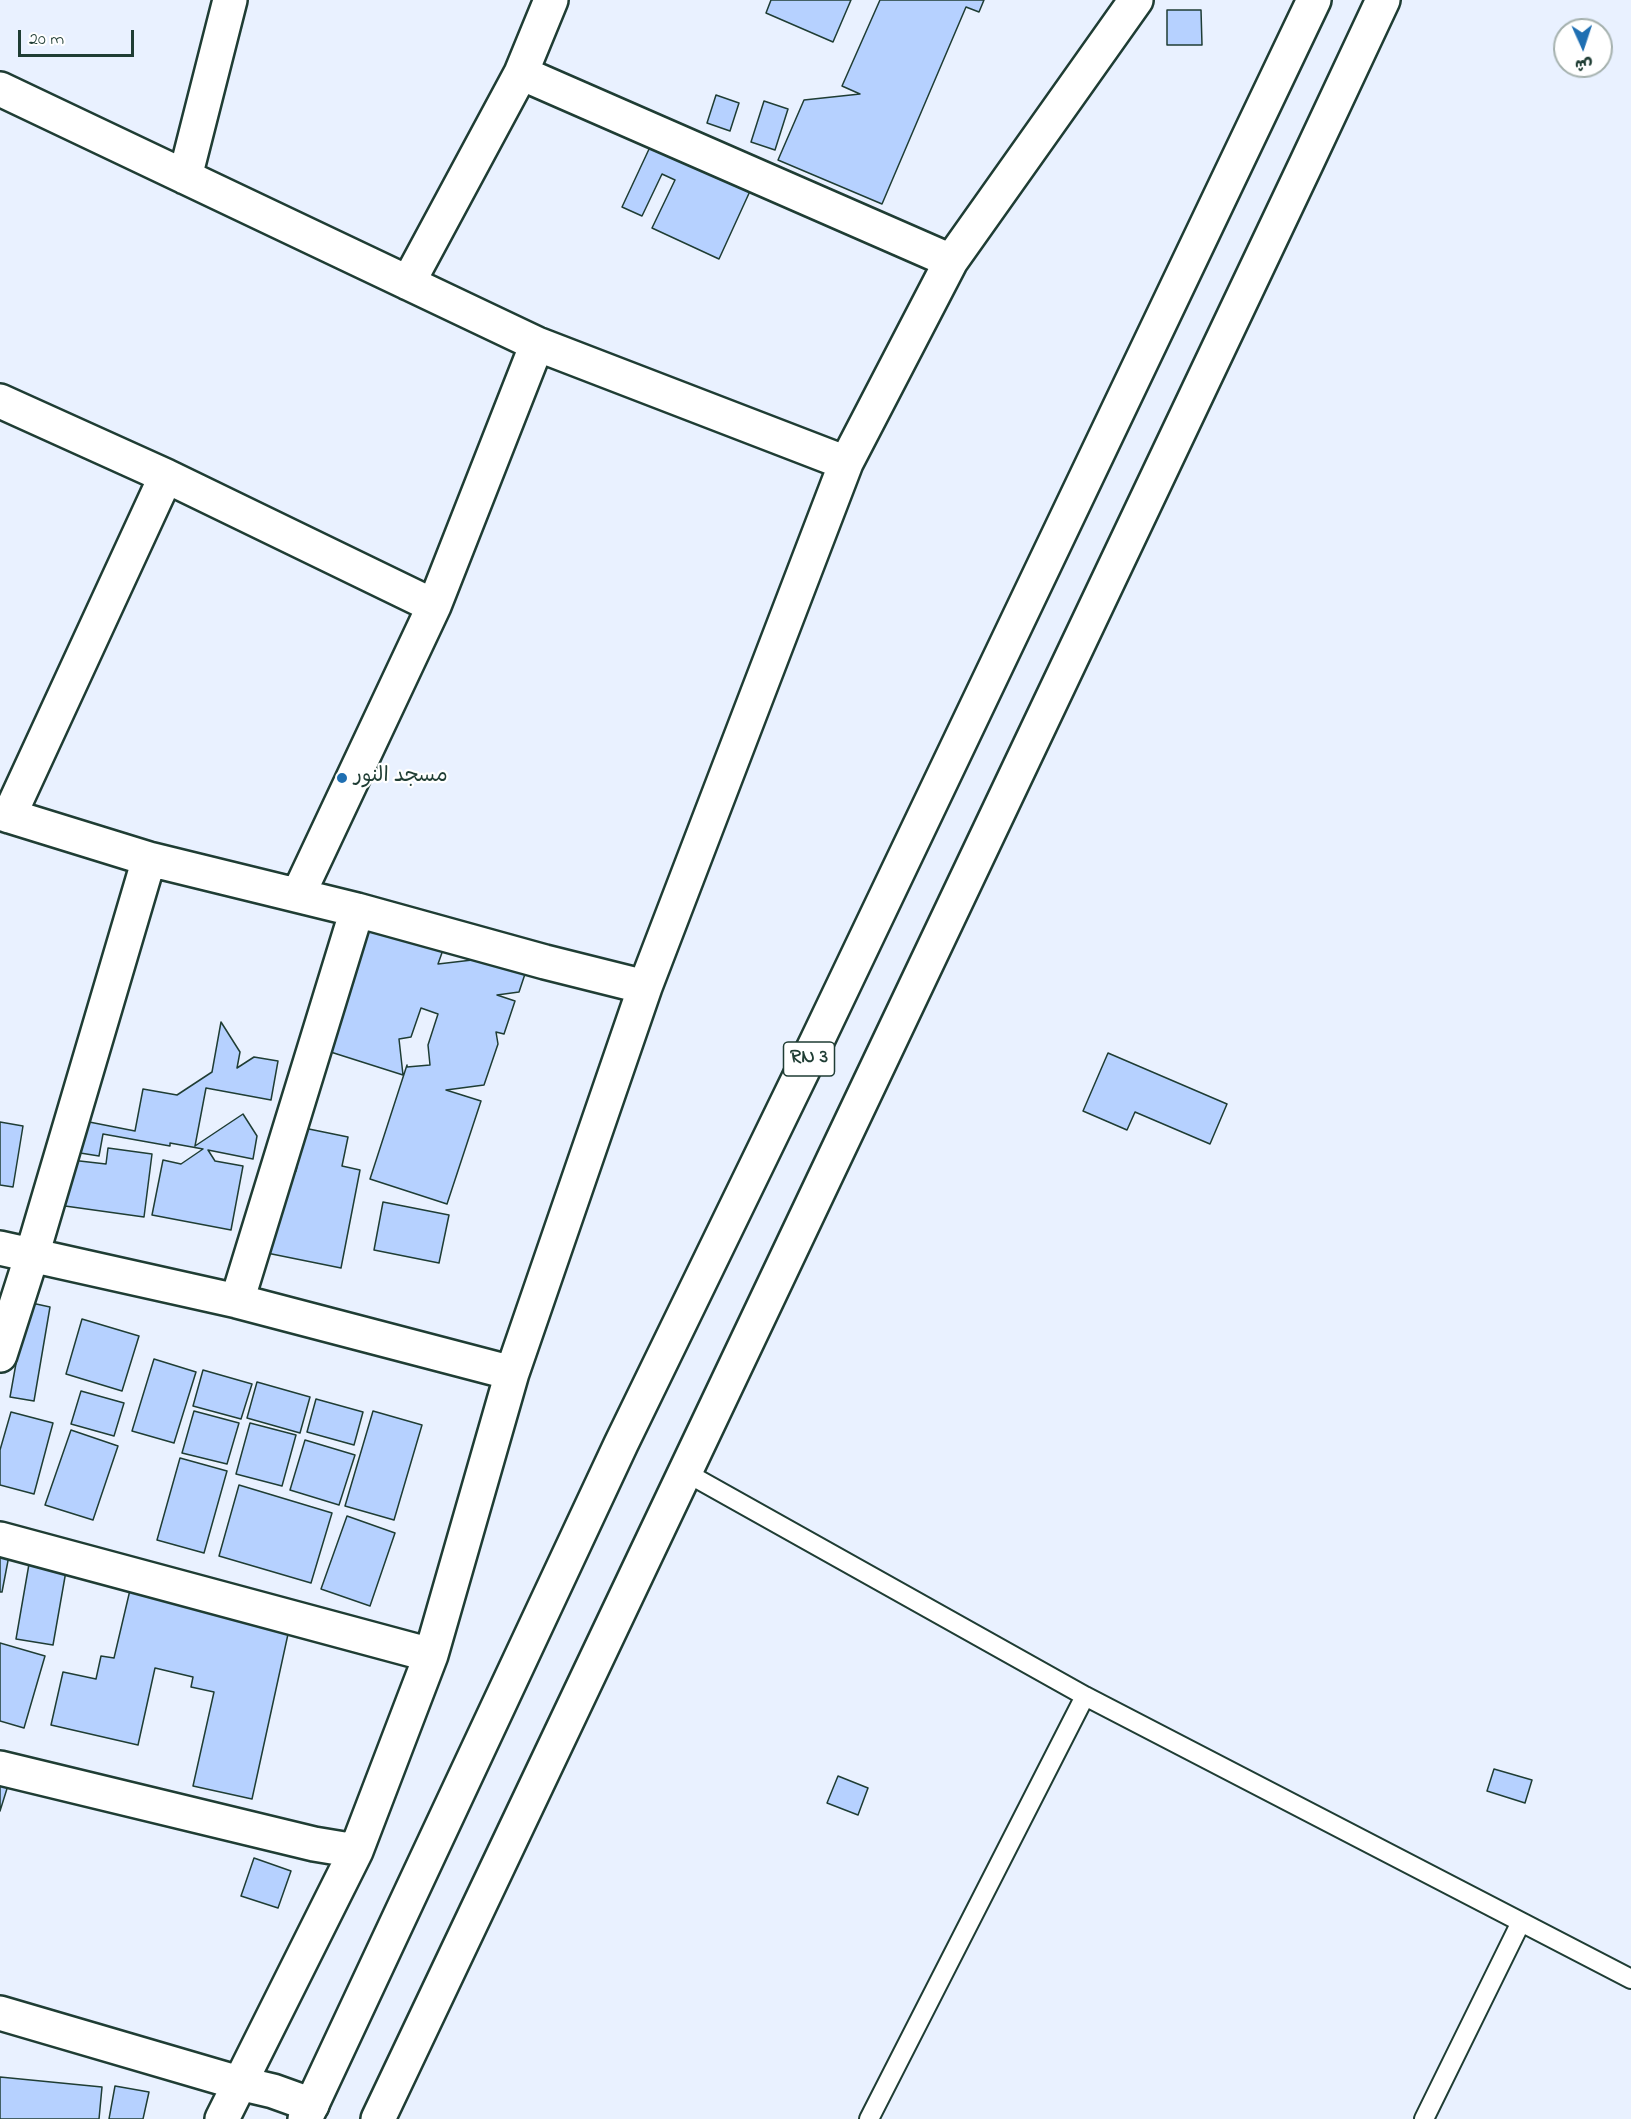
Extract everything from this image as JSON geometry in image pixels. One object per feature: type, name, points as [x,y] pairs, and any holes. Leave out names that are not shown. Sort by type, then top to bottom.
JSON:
[{"type":"main road","points":[[185,177],[230,0]]},
{"type":"main road","points":[[408,283],[521,73],[551,0]]},
{"type":"main road","points":[[222,2119],[356,1851],[431,1655],[512,1373],[645,987],[846,463],[951,261],[1136,0]]},
{"type":"main road","name":"RN 3","points":[[308,2112],[621,1444],[817,1041],[1314,0]]},
{"type":"main road","points":[[378,2119],[1383,0]]},
{"type":"main road","points":[[521,73],[951,261]]},
{"type":"main road","points":[[0,89],[537,344],[846,463]]},
{"type":"main road","points":[[298,895],[434,606],[537,344]]},
{"type":"main road","points":[[0,401],[166,476],[434,606]]},
{"type":"main road","points":[[166,476],[4,815],[149,859],[357,910],[544,962],[645,987]]},
{"type":"main road","points":[[0,1355],[32,1255],[149,859]]},
{"type":"main road","points":[[237,1301],[357,910]]},
{"type":"main road","points":[[0,1248],[237,1301],[512,1373]]},
{"type":"main road","points":[[0,1539],[431,1655]]},
{"type":"main road","points":[[0,1768],[314,1844],[356,1851]]},
{"type":"main road","points":[[0,2013],[239,2084],[273,2091],[308,2112]]},
{"type":"lane","points":[[685,1472],[1085,1696],[1631,1979]]},
{"type":"lane","points":[[869,2119],[1085,1696]]},
{"type":"lane","points":[[1424,2119],[1521,1922]]},
{"type":"building","points":[[771,0],[851,0],[833,42],[766,13]]},
{"type":"building","points":[[880,0],[984,0],[979,12],[966,7],[882,204],[778,160],[804,100],[860,94],[842,86]]},
{"type":"building","points":[[1167,10],[1201,10],[1202,45],[1167,45]]},
{"type":"building","points":[[716,95],[739,103],[730,131],[707,123]]},
{"type":"building","points":[[764,101],[788,109],[775,150],[751,142]]},
{"type":"building","points":[[657,132],[756,178],[719,259],[652,228],[675,180],[662,174],[642,216],[622,207]]},
{"type":"building","points":[[367,922],[444,947],[438,964],[532,953],[519,992],[497,995],[515,1001],[504,1034],[496,1032],[498,1044],[484,1085],[446,1090],[481,1101],[447,1204],[370,1179],[407,1065],[407,1067],[430,1065],[428,1045],[438,1014],[421,1008],[411,1037],[399,1039],[403,1075],[318,1048]]},
{"type":"building","points":[[221,1022],[240,1052],[237,1068],[254,1057],[278,1061],[271,1100],[206,1088],[195,1146],[243,1114],[257,1136],[253,1159],[208,1150],[215,1161],[243,1166],[231,1230],[152,1215],[163,1160],[181,1164],[203,1149],[170,1143],[170,1146],[103,1134],[99,1156],[74,1152],[74,1119],[135,1131],[143,1089],[177,1095],[212,1072]]},
{"type":"building","points":[[1108,1053],[1227,1104],[1210,1144],[1135,1112],[1127,1130],[1083,1111]]},
{"type":"building","points":[[0,1122],[23,1126],[13,1187],[0,1185]]},
{"type":"building","points":[[304,1128],[348,1137],[342,1166],[360,1170],[341,1268],[252,1250],[268,1165],[296,1171]]},
{"type":"building","points":[[108,1148],[152,1154],[144,1217],[65,1206],[71,1160],[106,1164]]},
{"type":"building","points":[[383,1202],[449,1215],[439,1263],[374,1250]]},
{"type":"building","points":[[27,1302],[50,1307],[34,1401],[10,1397]]},
{"type":"building","points":[[82,1319],[139,1336],[122,1391],[66,1374]]},
{"type":"building","points":[[154,1359],[196,1372],[174,1443],[132,1431]]},
{"type":"building","points":[[203,1370],[252,1384],[241,1419],[193,1406]]},
{"type":"building","points":[[257,1382],[310,1397],[300,1433],[247,1418]]},
{"type":"building","points":[[81,1391],[124,1403],[114,1436],[71,1424]]},
{"type":"building","points":[[316,1399],[363,1412],[354,1445],[307,1432]]},
{"type":"building","points":[[194,1411],[239,1423],[227,1464],[182,1453]]},
{"type":"building","points":[[373,1411],[422,1425],[394,1520],[345,1506]]},
{"type":"building","points":[[11,1412],[53,1423],[34,1494],[0,1485],[0,1450]]},
{"type":"building","points":[[250,1423],[296,1435],[282,1486],[236,1474]]},
{"type":"building","points":[[71,1430],[118,1446],[93,1520],[45,1505]]},
{"type":"building","points":[[305,1440],[355,1455],[339,1505],[290,1490]]},
{"type":"building","points":[[180,1458],[227,1471],[204,1553],[157,1540]]},
{"type":"building","points":[[239,1485],[332,1513],[311,1583],[219,1556]]},
{"type":"building","points":[[347,1516],[395,1533],[370,1606],[321,1589]]},
{"type":"building","points":[[0,1543],[11,1545],[2,1592],[0,1592]]},
{"type":"building","points":[[29,1564],[66,1571],[53,1645],[16,1639]]},
{"type":"building","points":[[130,1590],[290,1625],[252,1799],[193,1786],[214,1692],[191,1687],[193,1677],[155,1668],[138,1745],[51,1725],[63,1672],[96,1679],[101,1656],[114,1658]]},
{"type":"building","points":[[0,1643],[45,1656],[24,1728],[0,1721]]},
{"type":"building","points":[[1494,1769],[1532,1780],[1525,1803],[1487,1791]]},
{"type":"building","points":[[0,1776],[10,1779],[0,1811]]},
{"type":"building","points":[[838,1776],[868,1788],[858,1815],[827,1803]]},
{"type":"building","points":[[254,1858],[291,1871],[278,1908],[241,1896]]},
{"type":"building","points":[[0,2077],[102,2087],[99,2119],[0,2119]]},
{"type":"building","points":[[115,2086],[149,2092],[143,2119],[109,2119]]},
{"type":"place","name":"مسجد النور","points":[[342,778]]}]
